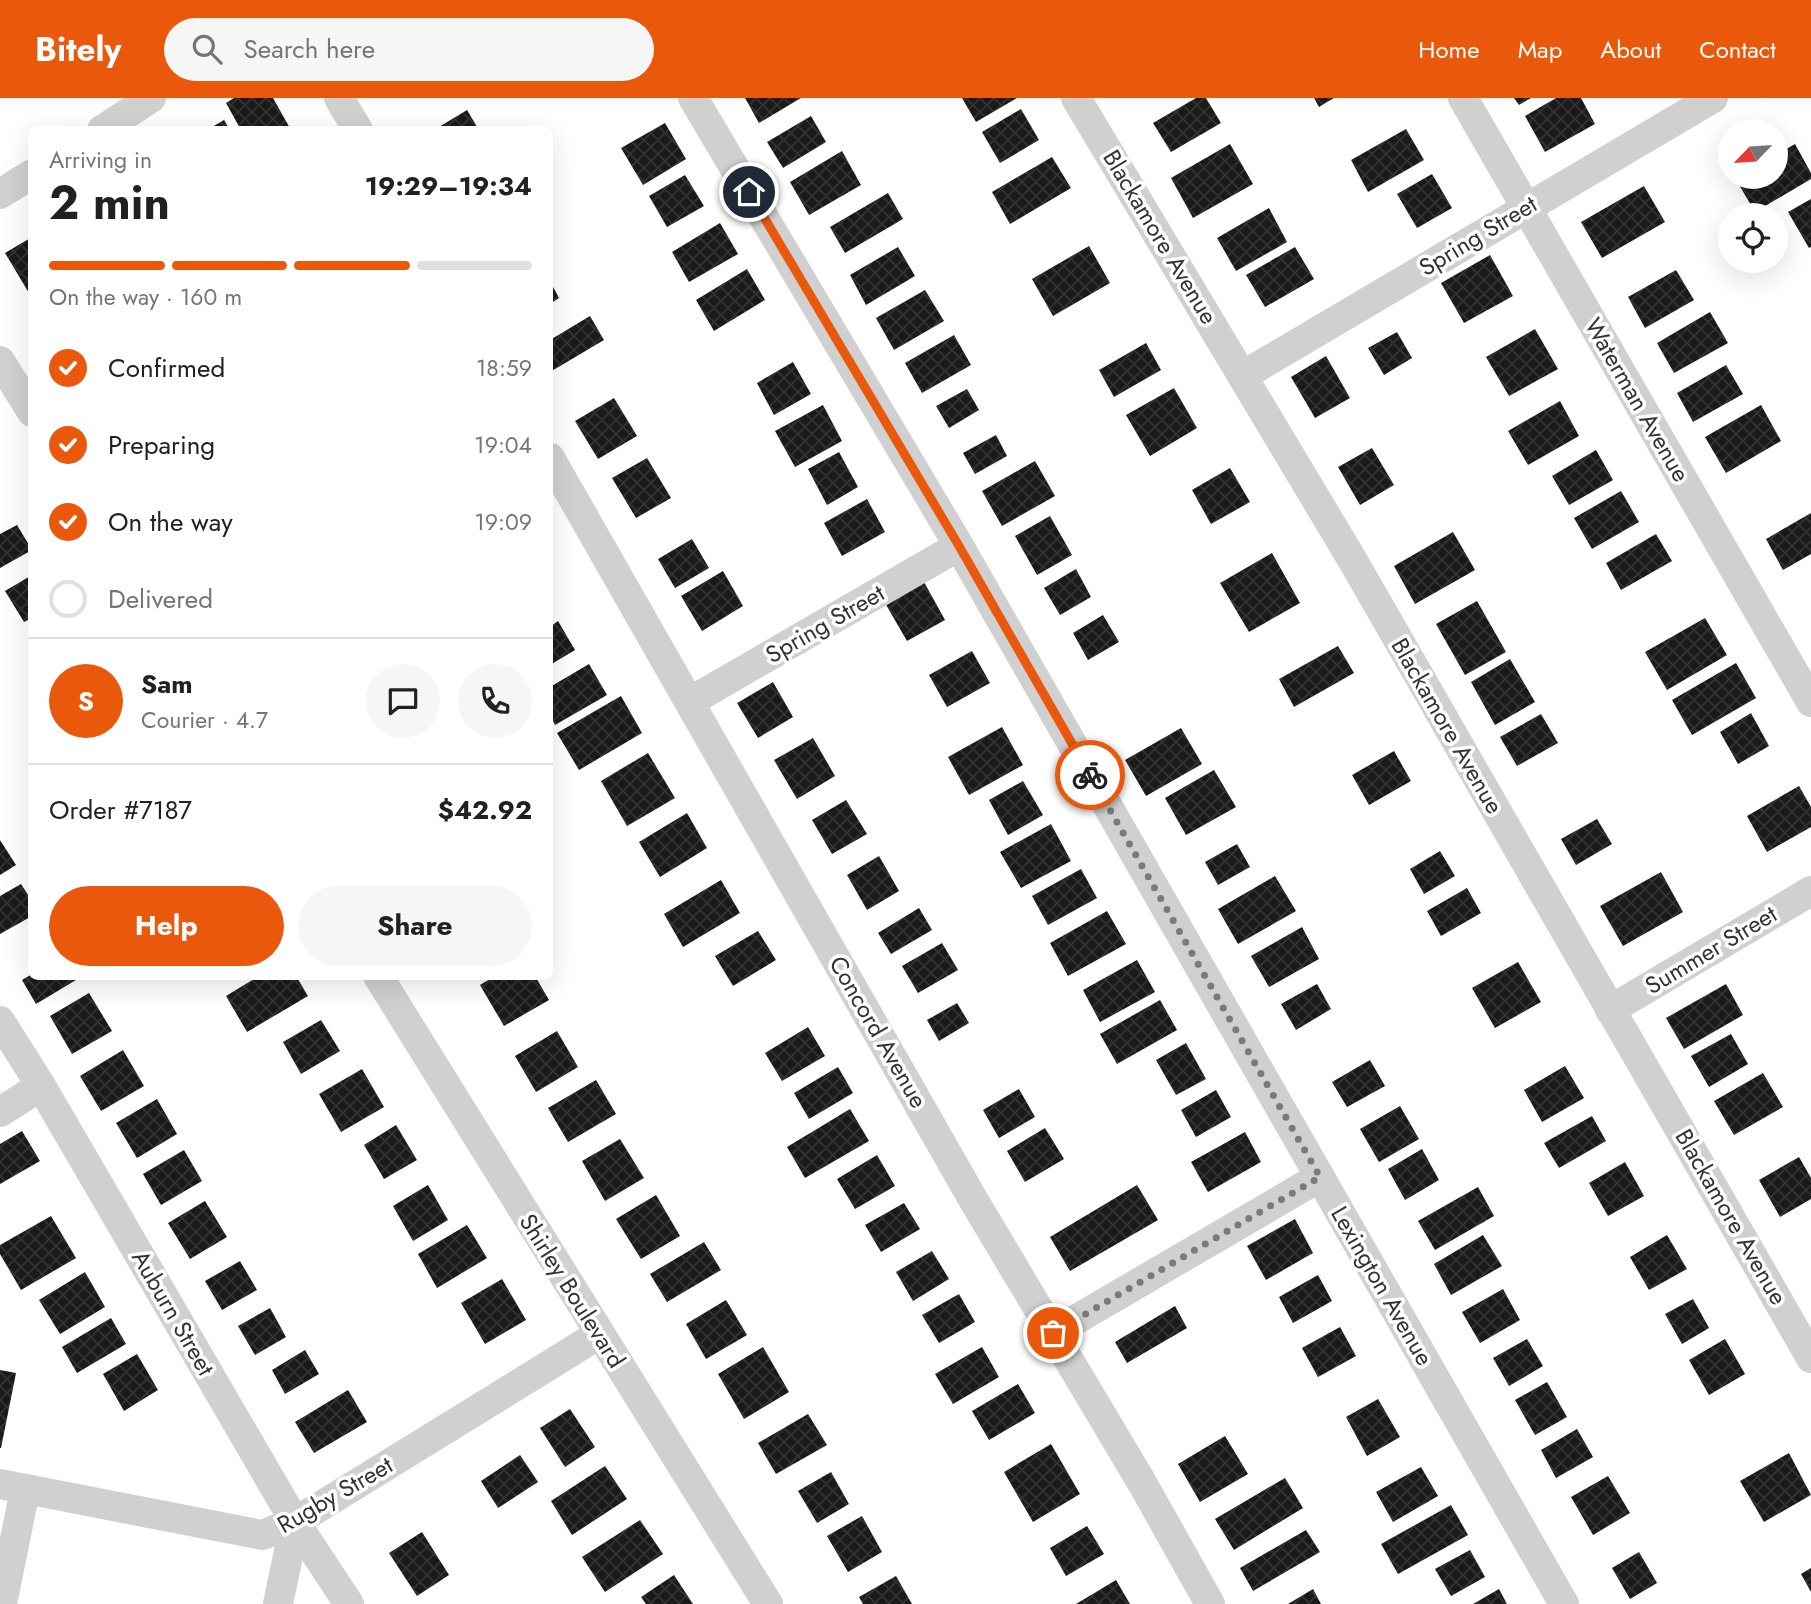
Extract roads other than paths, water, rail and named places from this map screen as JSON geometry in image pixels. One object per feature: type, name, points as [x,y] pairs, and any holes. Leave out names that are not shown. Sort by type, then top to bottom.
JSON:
[{"type":"street","points":[[108,126],[151,98]]},
{"type":"street","points":[[339,98],[356,126]]},
{"type":"street","name":"Lexington Avenue","points":[[693,98],[959,546],[1564,1604]]},
{"type":"street","name":"Blackamore Avenue","points":[[1076,98],[1244,375],[1811,1358]]},
{"type":"street","name":"Waterman Avenue","points":[[1463,98],[1811,702]]},
{"type":"street","name":"Spring Street","points":[[1244,375],[1713,98]]},
{"type":"street","points":[[0,194],[28,176]]},
{"type":"street","points":[[0,361],[28,406]]},
{"type":"street","name":"Concord Avenue","points":[[553,463],[974,1201],[1210,1604]]},
{"type":"street","name":"Spring Street","points":[[691,701],[959,546]]},
{"type":"street","name":"Summer Street","points":[[1610,1010],[1811,891]]},
{"type":"street","name":"Shirley Boulevard","points":[[380,980],[598,1335],[768,1604]]},
{"type":"street","name":"Auburn Street","points":[[0,1021],[41,1086],[295,1522],[349,1604]]},
{"type":"street","points":[[0,1112],[41,1086]]},
{"type":"street","points":[[1053,1333],[1320,1177]]},
{"type":"street","name":"Rugby Street","points":[[13,1487],[262,1535],[295,1522],[598,1335]]},
{"type":"street","points":[[2,1604],[13,1487]]},
{"type":"street","points":[[278,1604],[295,1522]]}]
